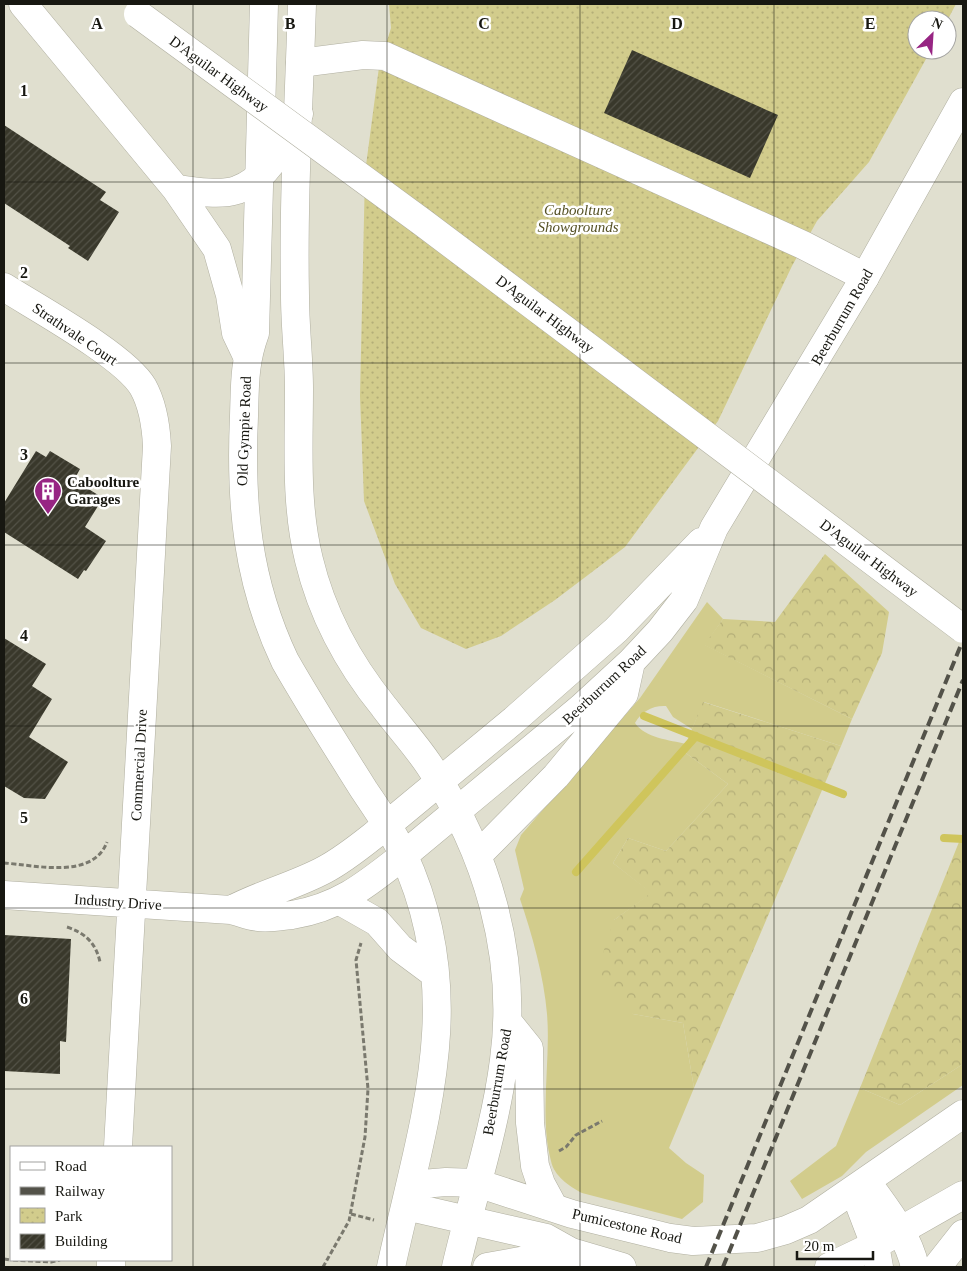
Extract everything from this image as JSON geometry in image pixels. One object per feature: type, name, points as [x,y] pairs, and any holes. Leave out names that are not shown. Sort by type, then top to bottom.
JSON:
[{"type":"main road","points":[[23,4],[176,189],[217,249],[230,295],[236,333],[247,356]]},
{"type":"main road","name":"Old Gympie Road","points":[[264,4],[255,333],[247,356],[243,495],[255,582],[272,632],[290,669],[321,724],[387,825]]},
{"type":"main road","points":[[302,4],[295,295],[299,387],[298,438],[301,519],[309,561],[321,598],[356,670],[440,781]]},
{"type":"main road","name":"D'Aguilar Highway","points":[[131,9],[438,234],[963,628]]},
{"type":"main road","points":[[300,63],[363,55],[385,56],[601,160],[810,248],[865,277]]},
{"type":"main road","name":"Beerburrum Road","points":[[404,855],[581,708],[631,662],[660,631],[684,600],[714,528],[865,277],[963,102]]},
{"type":"main road","points":[[176,189],[211,192],[237,190],[259,177],[282,148],[299,114]]},
{"type":"main road","name":"Strathvale Court","points":[[4,287],[107,353],[127,369],[142,386]]},
{"type":"main road","name":"Commercial Drive","points":[[118,1146],[157,446],[156,425],[150,403],[142,386]]},
{"type":"main road","name":"Beerburrum Road","points":[[387,825],[616,630],[714,528]]},
{"type":"main road","points":[[478,856],[556,776],[624,694],[631,662]]},
{"type":"main road","name":"Beerburrum Road","points":[[440,781],[478,856],[486,879],[501,938],[506,976],[508,1022],[504,1062],[456,1267]]},
{"type":"main road","points":[[232,910],[256,897],[281,890],[323,871],[387,825],[404,855],[428,927],[435,974],[437,1006],[435,1067],[426,1119],[392,1267]]},
{"type":"main road","name":"Industry Drive","points":[[4,895],[232,910],[258,918],[284,916],[311,911],[340,901],[367,885],[404,855]]},
{"type":"main road","points":[[340,901],[372,919],[400,948],[435,974]]},
{"type":"main road","points":[[508,1022],[529,1048],[530,1123],[535,1166],[541,1184],[554,1208]]},
{"type":"main road","name":"Pumicestone Road","points":[[408,1196],[477,1183],[554,1208],[679,1240],[757,1238],[786,1230],[809,1220],[963,1114]]},
{"type":"main road","points":[[860,1186],[900,1230],[911,1251],[914,1267]]},
{"type":"main road","points":[[860,1186],[877,1256]]},
{"type":"main road","points":[[829,1267],[877,1256],[900,1230],[963,1195]]},
{"type":"main road","points":[[408,1196],[467,1220],[546,1238],[571,1252],[622,1267]]},
{"type":"main road","points":[[937,1267],[963,1234]]},
{"type":"main road","points":[[488,1267],[571,1252]]},
{"type":"path","points":[[4,863],[74,867],[86,865],[100,853],[109,835]]},
{"type":"path","points":[[58,927],[79,931],[89,938],[98,953],[100,964]]},
{"type":"path","points":[[323,1267],[347,1227],[351,1214],[367,1113],[366,1061],[356,960],[359,946],[366,936]]},
{"type":"path","points":[[554,1151],[566,1147],[576,1135],[602,1121]]},
{"type":"path","points":[[351,1214],[381,1222]]},
{"type":"path","points":[[32,1261],[56,1261]]},
{"type":"green space","name":"Caboolture Showgrounds","points":[[389,4],[956,4],[953,10],[907,10],[907,60],[925,60],[869,162],[817,221],[792,266],[718,421],[625,547],[555,600],[501,636],[466,649],[421,628],[395,584],[364,501],[360,396],[365,173],[379,67],[391,28]]},
{"type":"green space","points":[[825,554],[889,612],[882,653],[852,719],[704,645],[723,619],[775,622]]},
{"type":"green space","points":[[707,602],[723,619],[705,645],[852,719],[841,746],[704,702],[692,729],[673,717],[666,706],[648,710],[635,723],[639,728],[651,735],[686,744],[683,751],[728,784],[666,851],[628,838],[613,863],[652,893],[614,920],[633,1014],[683,1023],[694,1088],[669,1148],[704,1175],[703,1202],[682,1219],[582,1193],[563,1180],[555,1171],[551,1161],[546,1126],[547,1014],[537,956],[520,899],[524,889],[515,850],[521,835],[640,698]]},
{"type":"green space","points":[[703,702],[841,746],[694,1088],[683,1023],[633,1014],[596,974],[614,920],[651,893],[613,863],[628,838],[666,851],[728,784],[683,751]]},
{"type":"green space","points":[[961,837],[963,838],[963,1064],[900,1105],[860,1088]]},
{"type":"green space","points":[[963,1064],[963,1085],[866,1152],[842,1176],[802,1199],[790,1181],[836,1146],[860,1088],[900,1105]]},
{"type":"building","points":[[632,50],[778,115],[750,178],[604,113]]},
{"type":"building","points":[[4,125],[106,192],[100,200],[119,212],[88,261],[68,248],[70,246],[4,203]]},
{"type":"building","name":"Caboolture Garages","points":[[36,451],[46,457],[50,451],[80,469],[74,480],[103,498],[85,527],[106,541],[86,571],[84,570],[78,579],[4,532],[4,503]]},
{"type":"building","points":[[4,638],[46,664],[32,686],[52,699],[29,737],[68,762],[45,799],[24,798],[4,786]]},
{"type":"building","points":[[4,935],[71,939],[66,1042],[60,1041],[60,1074],[4,1071]]},
{"type":"waterway","points":[[644,716],[843,794]]},
{"type":"waterway","points":[[576,872],[696,736]]},
{"type":"waterway","points":[[944,838],[963,839]]},
{"type":"railway","points":[[706,1267],[963,640]]},
{"type":"railway","points":[[723,1267],[963,680]]},
{"type":"place","name":"Caboolture Garages","points":[[48,515]]}]
